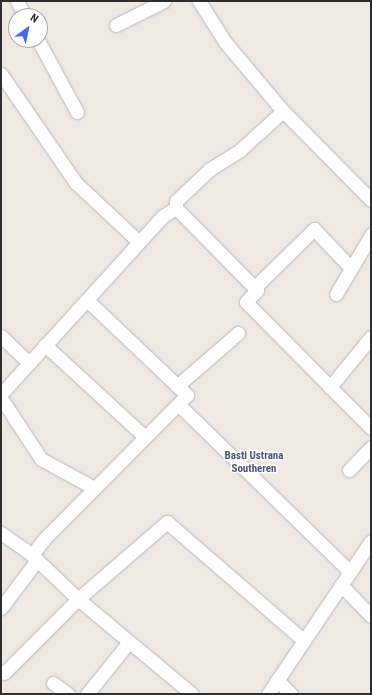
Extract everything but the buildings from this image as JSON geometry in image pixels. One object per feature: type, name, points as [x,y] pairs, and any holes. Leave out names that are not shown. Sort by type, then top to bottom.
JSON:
[{"type":"street","points":[[116,25],[164,1]]},
{"type":"street","points":[[199,1],[225,42],[283,110],[371,200]]},
{"type":"street","points":[[42,48],[77,112]]},
{"type":"street","points":[[1,74],[76,183],[140,242]]},
{"type":"street","points":[[283,110],[240,150],[210,168],[176,201],[176,208],[257,290],[246,302],[371,428]]},
{"type":"street","points":[[1,394],[163,216],[176,208]]},
{"type":"street","points":[[254,287],[314,229],[350,267]]},
{"type":"street","points":[[336,294],[350,267],[371,235]]},
{"type":"street","points":[[1,608],[35,557],[94,488],[144,436],[179,405],[187,395],[87,300]]},
{"type":"street","points":[[177,386],[238,333]]},
{"type":"street","points":[[1,336],[29,363]]},
{"type":"street","points":[[330,387],[371,337]]},
{"type":"street","points":[[45,345],[144,436]]},
{"type":"street","points":[[1,398],[41,460],[94,488]]},
{"type":"street","points":[[179,405],[350,572]]},
{"type":"street","points":[[349,470],[371,447]]},
{"type":"street","points":[[4,673],[78,599],[167,522],[303,640]]},
{"type":"street","points":[[1,533],[35,557],[78,599],[192,694]]},
{"type":"street","points":[[268,694],[371,541]]},
{"type":"street","points":[[341,585],[371,616]]},
{"type":"street","points":[[87,694],[128,642]]},
{"type":"street","points":[[277,680],[291,694]]},
{"type":"street","points":[[53,683],[68,694]]},
{"type":"district","name":"Basti Ustrana Southeren","points":[[254,463]]}]
